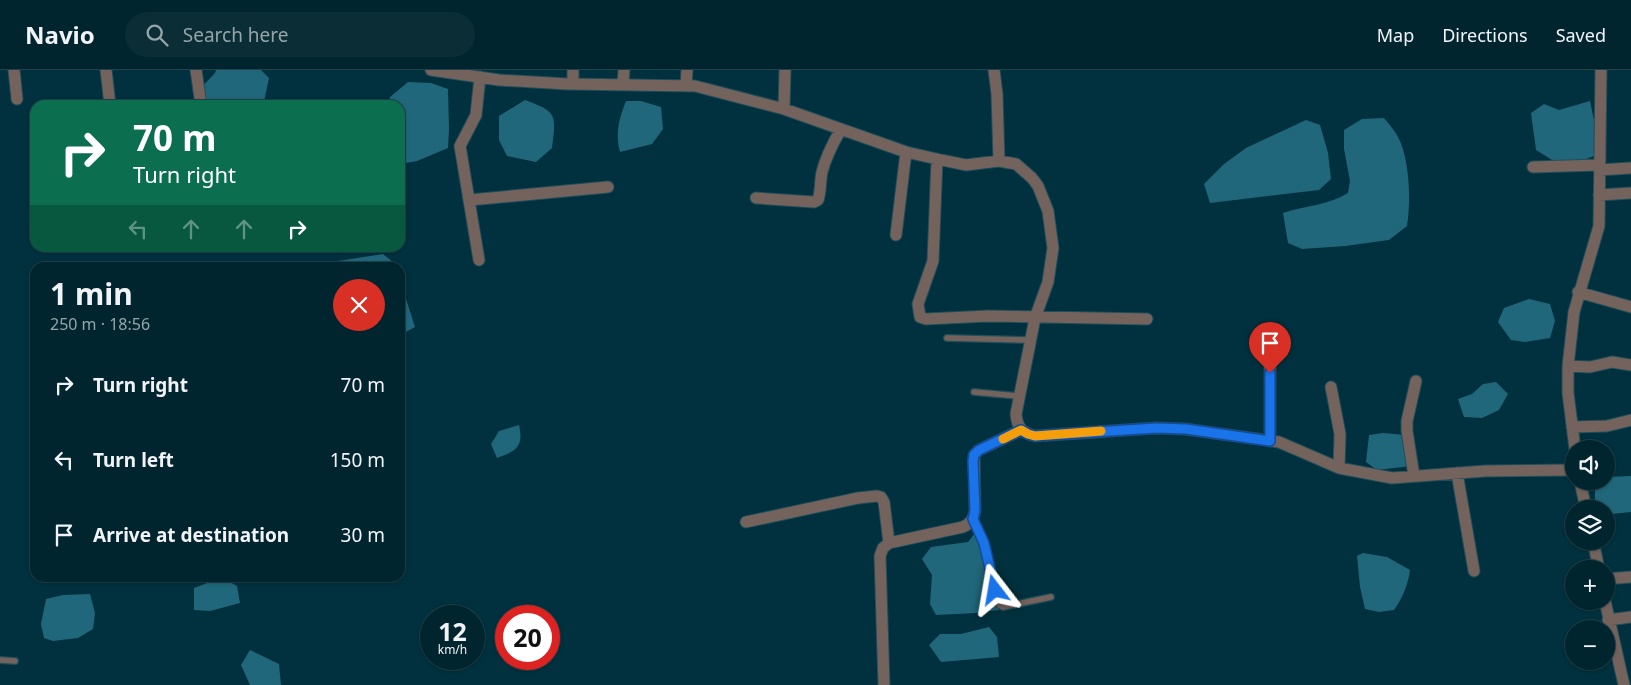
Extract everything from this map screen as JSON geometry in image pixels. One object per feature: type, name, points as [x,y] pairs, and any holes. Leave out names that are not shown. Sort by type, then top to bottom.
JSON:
[{"type":"street","points":[[14,70],[17,99]]},
{"type":"street","points":[[106,70],[109,100]]},
{"type":"street","points":[[196,70],[200,100]]},
{"type":"street","points":[[431,70],[480,77],[500,75],[573,84],[686,85],[784,109],[906,152],[966,165],[1000,161],[1016,164],[1038,186],[1048,211],[1053,248],[1048,282],[1035,318],[1016,414],[1017,423],[1021,430],[1028,434],[1035,436],[1170,428],[1279,442],[1339,468],[1392,478],[1486,471],[1565,470]]},
{"type":"street","points":[[573,70],[573,84]]},
{"type":"street","points":[[623,84],[624,70]]},
{"type":"street","points":[[686,85],[687,70]]},
{"type":"street","points":[[784,109],[785,70]]},
{"type":"street","points":[[994,70],[1000,161]]},
{"type":"street","points":[[1574,440],[1568,394],[1568,366],[1578,292],[1599,226],[1601,70]]},
{"type":"street","points":[[479,260],[460,146],[476,115],[480,77]]},
{"type":"street","points":[[756,198],[814,202],[818,200],[821,174],[827,155],[841,128]]},
{"type":"street","points":[[896,235],[906,152]]},
{"type":"street","points":[[937,159],[933,262],[918,304],[920,317],[926,319],[988,316],[1147,319]]},
{"type":"street","points":[[1533,167],[1631,168]]},
{"type":"street","points":[[469,200],[608,187]]},
{"type":"street","points":[[1599,195],[1631,193]]},
{"type":"street","points":[[1578,292],[1631,306]]},
{"type":"street","points":[[1270,339],[1270,441]]},
{"type":"street","points":[[1568,366],[1590,367],[1612,362],[1631,364]]},
{"type":"street","points":[[1414,476],[1407,421],[1416,381]]},
{"type":"street","points":[[1331,387],[1340,434],[1339,468]]},
{"type":"street","points":[[1572,427],[1607,426],[1631,420]]},
{"type":"street","points":[[884,685],[880,556],[883,548],[889,543],[970,524],[975,511],[974,455],[979,450],[1021,430]]},
{"type":"street","points":[[1457,473],[1474,571]]},
{"type":"street","points":[[746,522],[877,496],[882,497],[884,502],[889,543]]},
{"type":"street","points":[[1615,578],[1631,577]]},
{"type":"street","points":[[1606,610],[1608,620],[1631,617]]},
{"type":"street","points":[[1615,648],[1624,685]]},
{"type":"lane","points":[[947,338],[1030,340]]},
{"type":"lane","points":[[974,392],[1019,396]]},
{"type":"lane","points":[[973,519],[984,543],[999,605],[1003,607],[1051,597]]},
{"type":"lane","points":[[0,660],[15,660]]},
{"type":"water","points":[[216,70],[261,70],[269,78],[264,100],[204,100],[199,90]]},
{"type":"water","points":[[408,82],[431,83],[448,89],[448,148],[417,161],[405,163],[405,100],[390,100],[390,97]]},
{"type":"water","points":[[525,100],[544,108],[549,112],[554,121],[552,148],[536,162],[507,156],[499,140],[499,116]]},
{"type":"water","points":[[626,101],[641,101],[661,107],[663,129],[652,144],[620,152],[618,126]]},
{"type":"water","points":[[1590,101],[1595,125],[1594,156],[1576,163],[1557,163],[1536,150],[1531,113],[1544,104],[1559,110]]},
{"type":"water","points":[[1384,118],[1398,137],[1405,157],[1409,193],[1407,226],[1389,240],[1302,249],[1288,243],[1283,213],[1325,203],[1348,193],[1350,181],[1344,149],[1344,130],[1362,119]]},
{"type":"water","points":[[1306,120],[1320,125],[1328,153],[1331,179],[1319,190],[1210,203],[1204,184],[1224,164],[1246,148]]},
{"type":"water","points":[[383,254],[393,262],[338,262]]},
{"type":"water","points":[[405,296],[415,327],[405,332]]},
{"type":"water","points":[[1529,299],[1550,304],[1555,321],[1550,338],[1525,342],[1511,340],[1498,322],[1504,308]]},
{"type":"water","points":[[1496,382],[1508,394],[1499,410],[1482,418],[1464,417],[1458,399],[1472,394],[1483,384]]},
{"type":"water","points":[[519,425],[520,438],[517,447],[497,458],[491,444],[499,431]]},
{"type":"water","points":[[1383,433],[1405,435],[1411,466],[1377,470],[1366,462],[1369,435]]},
{"type":"water","points":[[1631,476],[1631,512],[1615,514],[1615,500],[1595,500],[1595,490],[1615,490],[1615,477]]},
{"type":"water","points":[[975,533],[985,551],[996,579],[999,610],[936,615],[930,604],[932,575],[922,559],[931,547],[968,542]]},
{"type":"water","points":[[1363,553],[1387,557],[1410,570],[1405,591],[1394,610],[1379,612],[1365,609],[1360,587],[1357,556]]},
{"type":"water","points":[[210,582],[230,582],[237,586],[240,603],[210,611],[194,610],[194,588]]},
{"type":"water","points":[[90,594],[95,613],[93,629],[78,638],[53,641],[44,638],[41,624],[46,599],[63,595]]},
{"type":"water","points":[[989,627],[997,637],[999,657],[941,662],[929,645],[940,634],[961,634]]},
{"type":"water","points":[[250,650],[279,664],[281,685],[250,685],[241,665]]},
{"type":"slow traffic","points":[[1003,439],[1021,430],[1035,436],[1101,431]]},
{"type":"route","points":[[995,590],[984,543],[973,519],[975,511],[973,461],[974,455],[979,450],[1021,430],[1035,436],[1170,428],[1270,441],[1270,373]]}]
